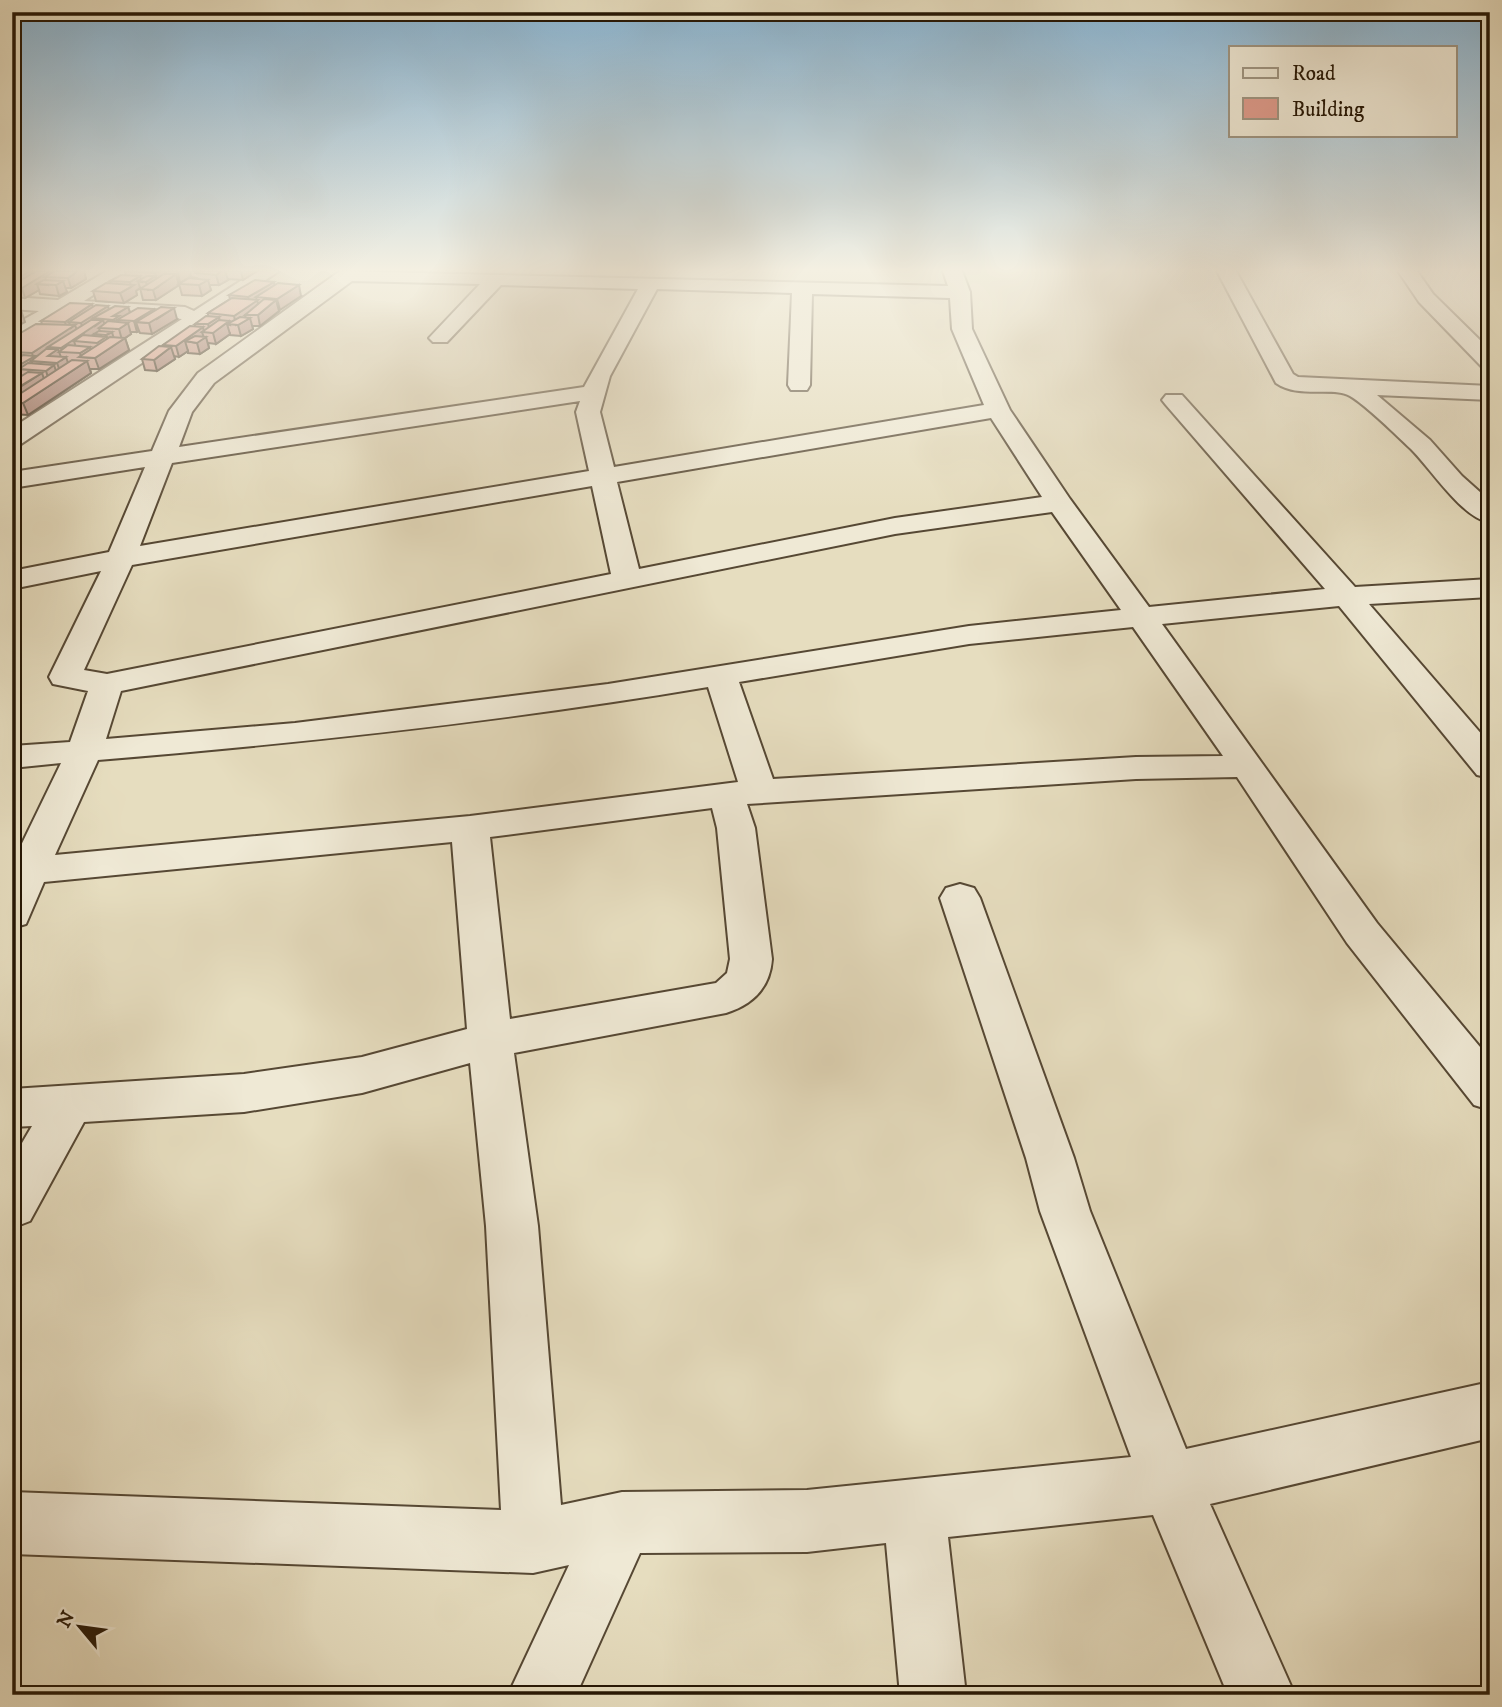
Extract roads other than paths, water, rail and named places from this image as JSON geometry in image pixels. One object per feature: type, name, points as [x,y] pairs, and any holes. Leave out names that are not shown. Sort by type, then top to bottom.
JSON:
[{"type":"street","points":[[12,439],[23,423],[144,351]]},
{"type":"street","points":[[241,351],[205,378],[181,411],[121,558],[65,677],[107,684],[895,526],[1059,503]]},
{"type":"street","points":[[614,351],[600,376],[588,412],[627,580]]},
{"type":"street","points":[[799,385],[800,351]]},
{"type":"street","points":[[972,351],[998,410],[1059,503],[1248,766],[1362,933],[1490,1092]]},
{"type":"street","points":[[1269,351],[1284,378],[1292,383],[1490,393]]},
{"type":"street","points":[[1353,387],[1421,445],[1453,482],[1490,515]]},
{"type":"street","points":[[12,480],[594,392]]},
{"type":"street","points":[[1174,400],[1347,596],[1490,767]]},
{"type":"street","points":[[12,580],[121,558],[998,410]]},
{"type":"street","points":[[12,757],[295,733],[608,694],[969,635],[1347,596],[1490,588]]},
{"type":"street","points":[[12,1108],[244,1093],[362,1075],[490,1040],[710,1002],[738,990],[750,975],[751,959],[736,828],[743,793],[720,675]]},
{"type":"street","points":[[12,915],[29,870],[85,750],[107,684]]},
{"type":"street","points":[[29,870],[470,828],[743,793],[1136,768],[1248,766]]},
{"type":"street","points":[[470,828],[490,1040],[512,1226],[533,1542]]},
{"type":"street","points":[[960,898],[1051,1158],[1065,1211],[1170,1483],[1262,1695]]},
{"type":"street","points":[[12,1206],[69,1105]]},
{"type":"street","points":[[12,1523],[533,1542],[622,1523],[807,1521],[1170,1483],[1490,1410]]},
{"type":"street","points":[[914,1510],[933,1695]]},
{"type":"street","points":[[541,1695],[622,1523]]}]
